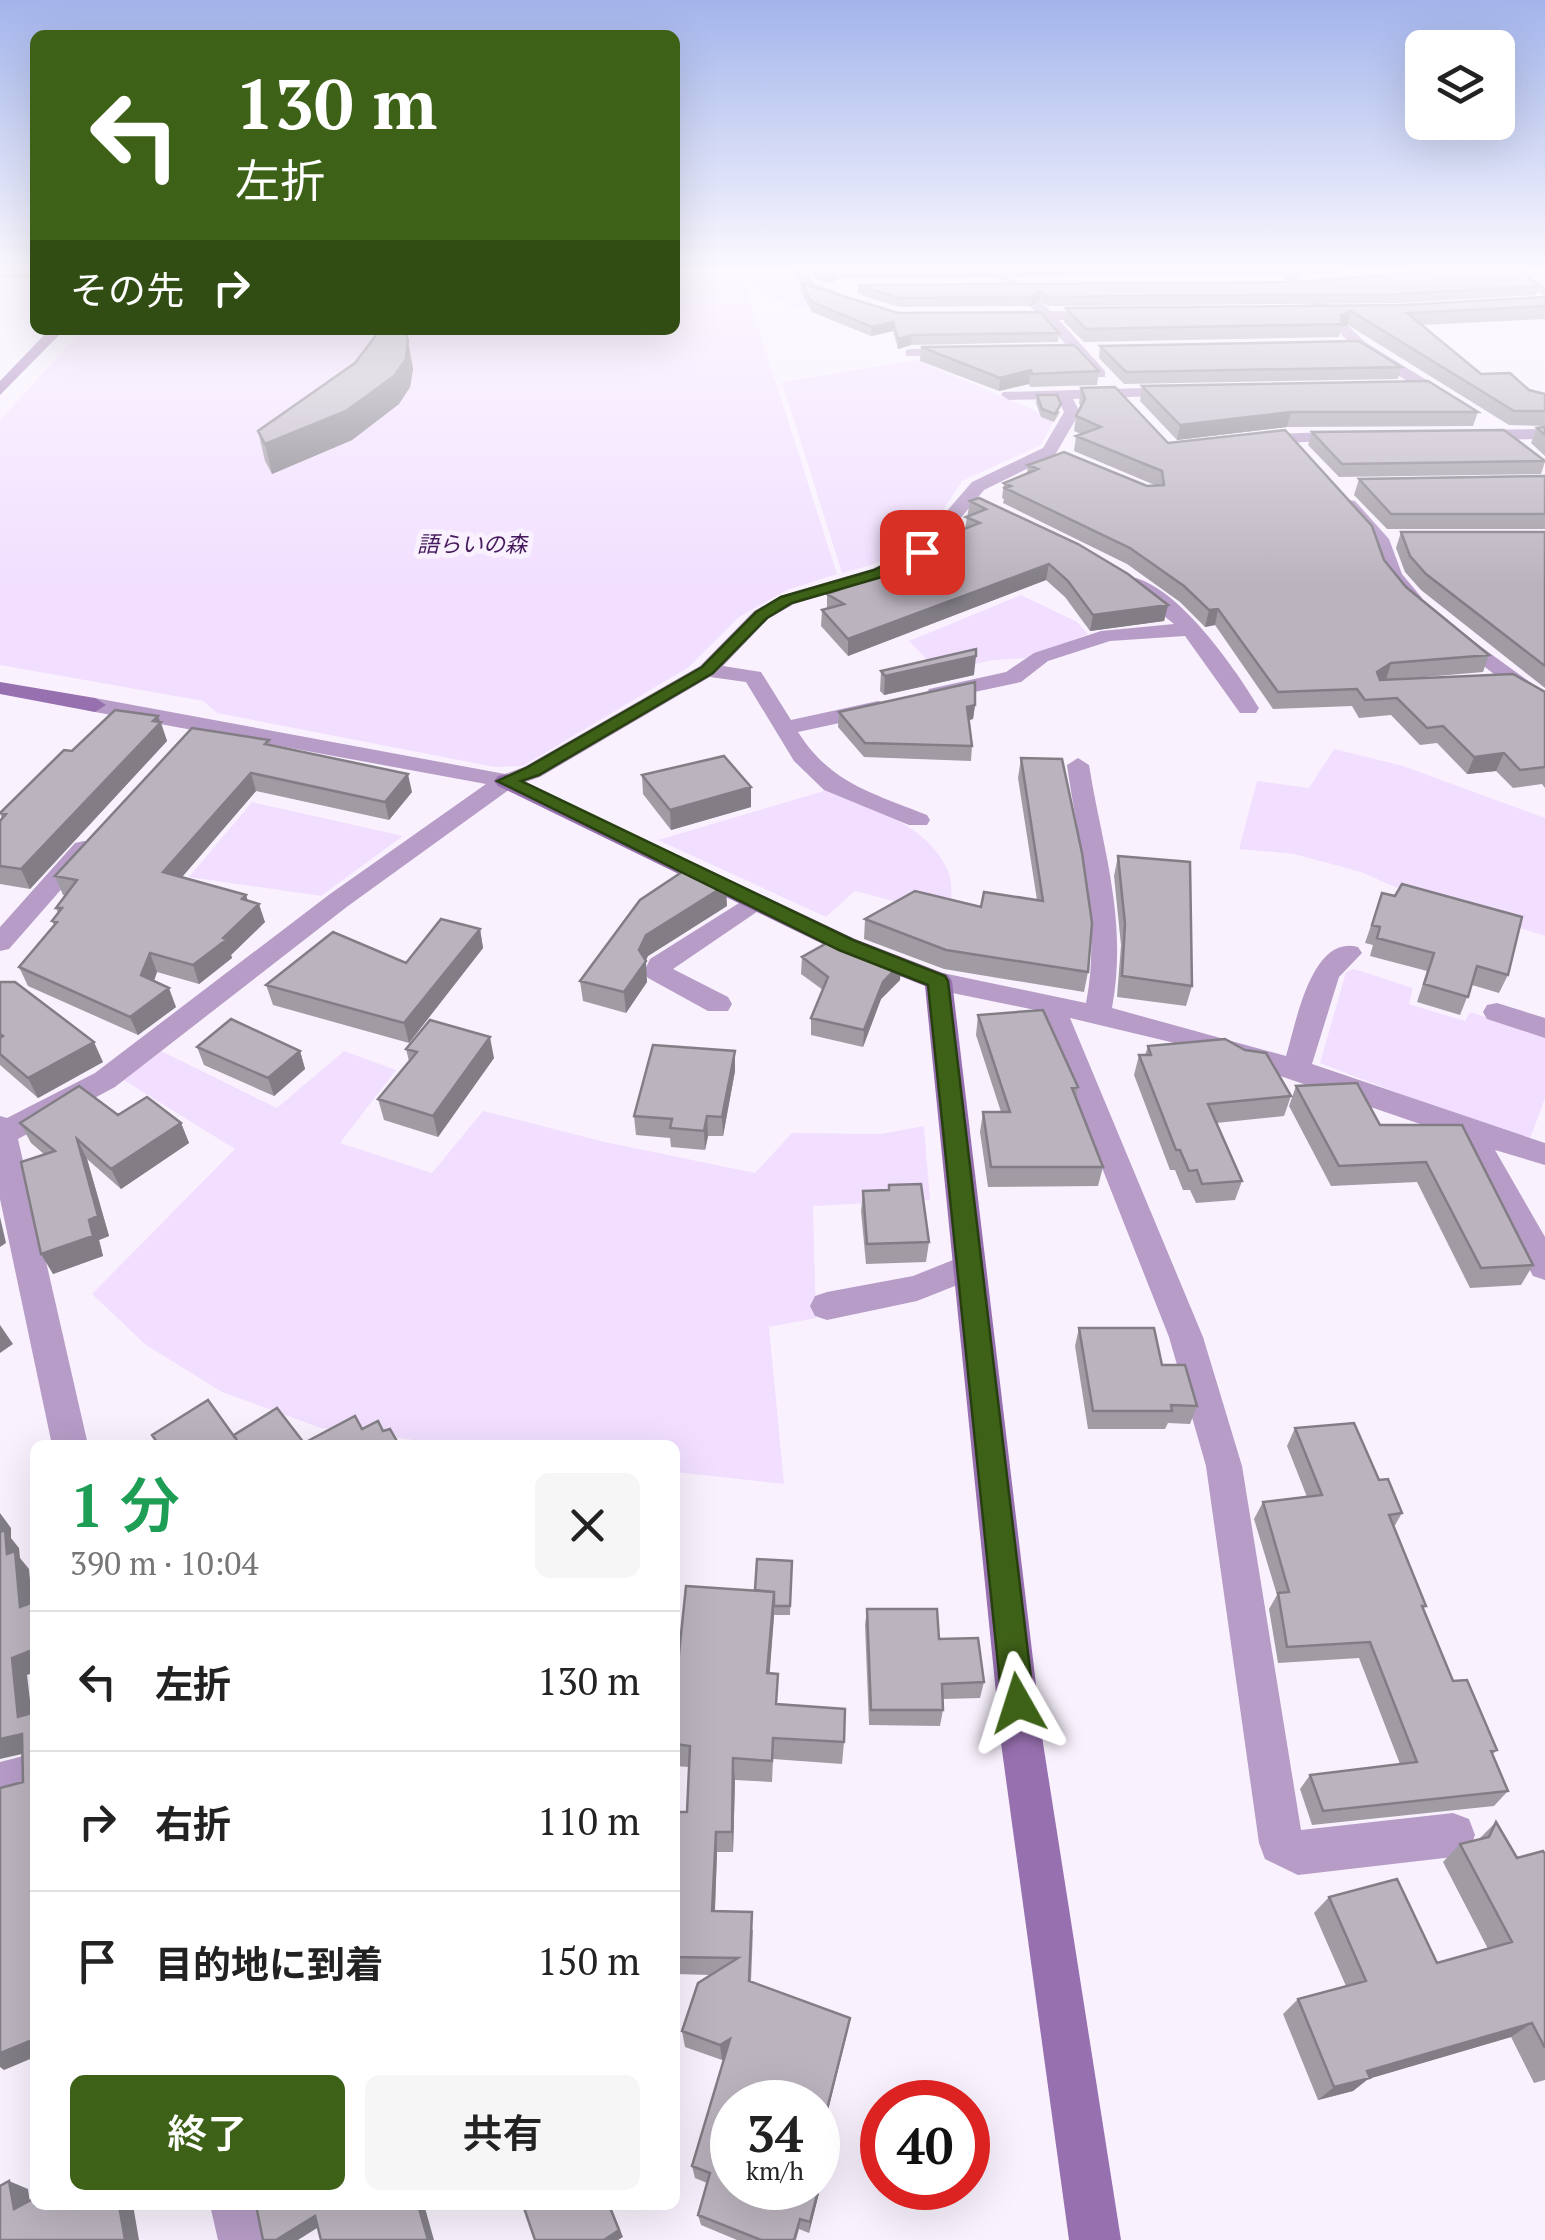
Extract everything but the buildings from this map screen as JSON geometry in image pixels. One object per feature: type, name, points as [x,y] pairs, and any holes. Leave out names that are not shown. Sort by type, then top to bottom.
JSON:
[{"type":"street","points":[[1101,376],[1124,400]]},
{"type":"street","points":[[1408,376],[1506,435],[1532,457]]},
{"type":"street","points":[[1387,388],[1426,387]]},
{"type":"street","points":[[1010,395],[1064,394],[1124,400],[1194,392]]},
{"type":"street","points":[[69,1440],[1,1132],[105,1080],[339,900],[506,781],[532,772],[707,670],[762,615],[787,600],[880,573],[922,552],[978,503],[978,486],[1058,454],[1072,412],[1064,394]]},
{"type":"street","points":[[1446,435],[1545,434]]},
{"type":"street","points":[[1287,436],[1310,461]]},
{"type":"street","points":[[1230,443],[1287,436],[1366,436]]},
{"type":"street","points":[[1332,486],[1389,539],[1392,575],[1432,615],[1545,703]]},
{"type":"street","points":[[1120,572],[1163,602],[1192,629],[1226,668],[1248,708]]},
{"type":"street","points":[[787,728],[1013,677],[1041,657],[1108,635],[1192,629]]},
{"type":"street","points":[[707,670],[753,677],[802,756],[832,785],[918,820]]},
{"type":"street","points":[[1475,683],[1511,680]]},
{"type":"street","points":[[0,688],[202,722],[506,781],[846,945],[938,981],[1209,1042],[1545,1154]]},
{"type":"street","points":[[178,748],[202,722]]},
{"type":"street","points":[[1078,766],[1091,850],[1102,882],[1107,964],[1097,1016]]},
{"type":"street","points":[[0,943],[104,826]]},
{"type":"street","points":[[718,1004],[658,972],[660,966],[755,901]]},
{"type":"street","points":[[1296,1069],[1325,977],[1331,965],[1349,952]]},
{"type":"street","points":[[938,981],[1022,1743],[1095,2240]]},
{"type":"street","points":[[1051,1005],[1186,1338],[1224,1466],[1281,1843],[1298,1853],[1453,1836]]},
{"type":"street","points":[[1497,1012],[1545,1028]]},
{"type":"street","points":[[1470,1132],[1545,1267]]},
{"type":"street","points":[[828,1306],[917,1288],[968,1267]]},
{"type":"street","points":[[0,1784],[30,1775]]},
{"type":"street","points":[[237,2210],[244,2240]]},
{"type":"green space","name":"語らいの森","points":[[41,376],[773,376],[837,574],[787,590],[739,617],[689,667],[523,766],[495,767],[217,713],[203,701],[0,665],[0,420]]},
{"type":"green space","points":[[821,376],[953,376],[1055,419],[1041,445],[962,481],[943,510],[900,551],[842,573],[782,382]]},
{"type":"green space","points":[[1021,595],[1077,622],[1088,634],[1027,658],[993,660],[939,672],[909,641]]},
{"type":"green space","points":[[1334,749],[1403,766],[1545,818],[1545,936],[1402,890],[1361,872],[1294,854],[1239,849],[1257,781],[1309,788]]},
{"type":"green space","points":[[827,790],[879,811],[927,841],[948,871],[952,910],[943,914],[855,891],[826,917],[658,840]]},
{"type":"green space","points":[[252,802],[403,836],[321,896],[189,877]]},
{"type":"green space","points":[[1354,969],[1413,988],[1409,1004],[1465,1021],[1470,1012],[1545,1036],[1545,1098],[1530,1139],[1481,1125],[1320,1063],[1346,972]]},
{"type":"green space","points":[[161,1051],[277,1108],[344,1051],[396,1070],[340,1143],[432,1173],[483,1111],[605,1142],[755,1173],[792,1133],[881,1134],[924,1126],[930,1200],[813,1206],[816,1318],[769,1327],[784,1484],[680,1473],[680,1440],[414,1440],[321,1428],[222,1392],[146,1345],[92,1294],[235,1149],[122,1079]]},
{"type":"route","points":[[922,552],[880,573],[787,600],[762,615],[707,670],[532,772],[506,781],[846,945],[938,981],[1018,1703]]}]
